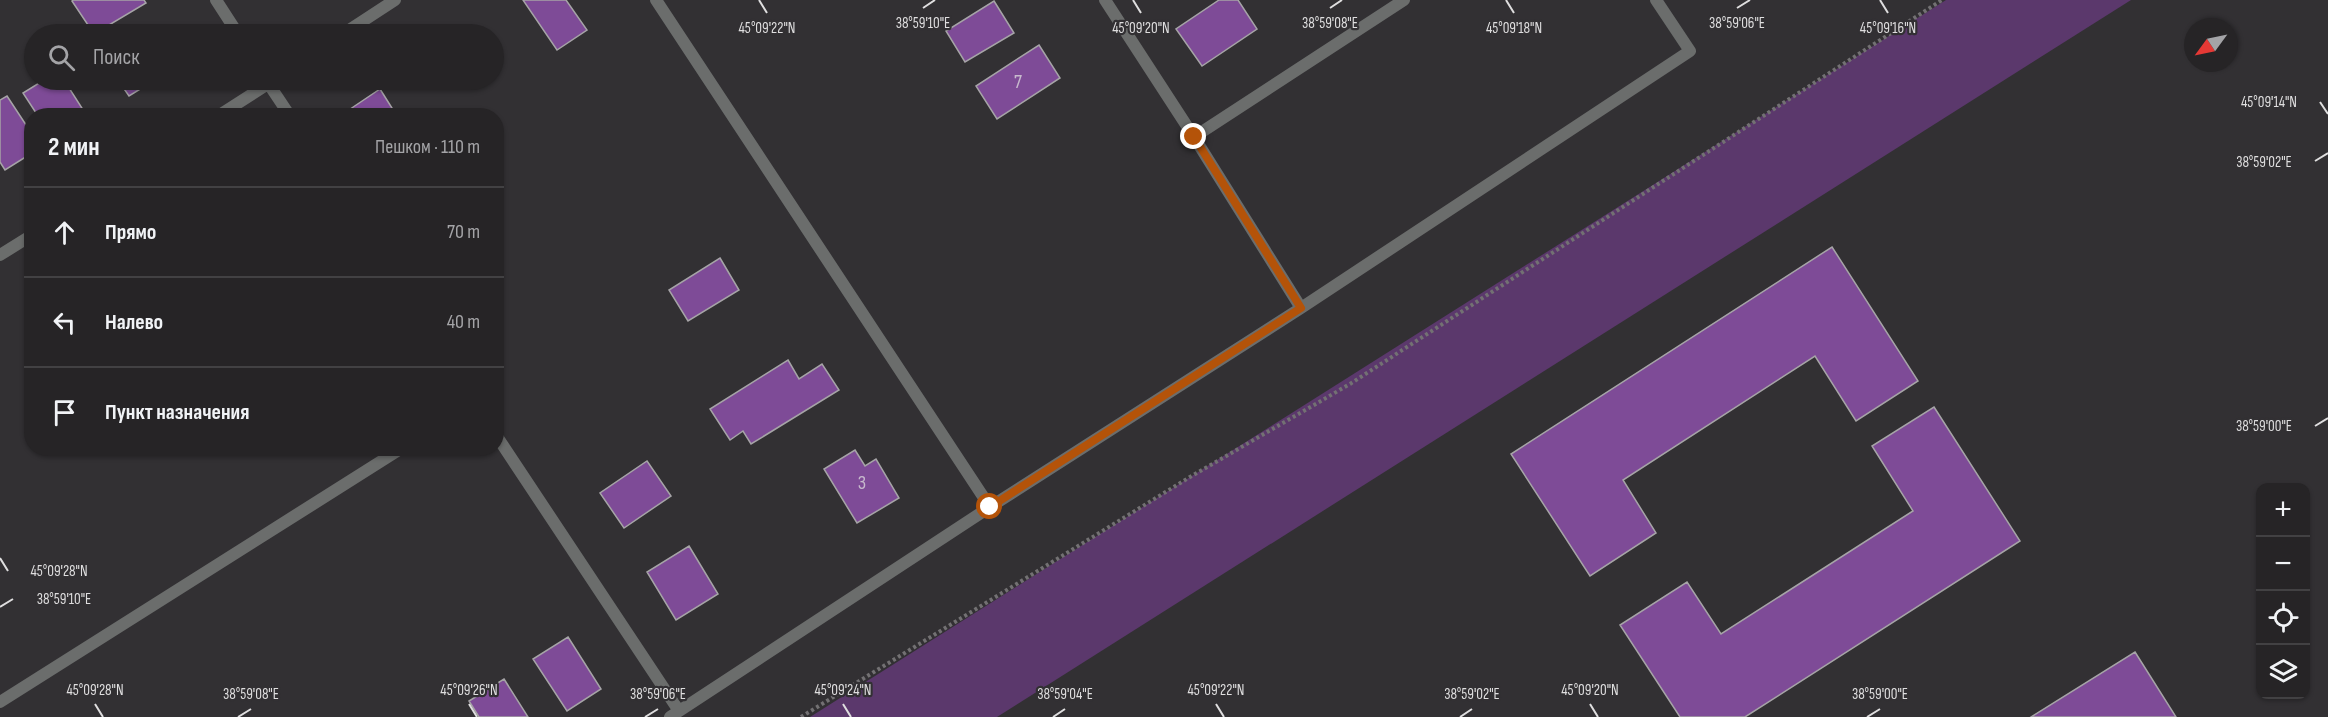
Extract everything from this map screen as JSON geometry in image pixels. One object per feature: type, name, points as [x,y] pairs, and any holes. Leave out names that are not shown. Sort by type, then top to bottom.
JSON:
[{"type":"street","points":[[216,0],[232,24]]},
{"type":"street","points":[[358,24],[395,0]]},
{"type":"street","points":[[656,0],[990,507]]},
{"type":"street","points":[[1105,0],[1301,308]]},
{"type":"street","points":[[1194,137],[1404,0]]},
{"type":"street","points":[[504,448],[674,714],[990,507],[1301,308],[1690,51],[1656,0]]},
{"type":"street","points":[[230,108],[257,90]]},
{"type":"street","points":[[275,90],[285,108]]},
{"type":"street","points":[[0,255],[24,240]]},
{"type":"street","points":[[0,702],[389,456]]},
{"type":"path","points":[[801,717],[1190,477],[1350,384],[1942,0]]},
{"type":"shaded area","points":[[1946,0],[2131,0],[997,717],[810,717]]},
{"type":"building","points":[[144,0],[146,3],[111,24],[87,24],[72,1]]},
{"type":"building","points":[[523,0],[566,0],[587,30],[557,50]]},
{"type":"building","points":[[1219,0],[1238,0],[1257,29],[1202,66],[1176,29]]},
{"type":"building","points":[[994,1],[1014,33],[965,62],[946,31]]},
{"type":"building","points":[[1039,45],[1060,78],[997,119],[976,86]]},
{"type":"building","points":[[28,90],[70,90],[82,108],[33,108],[23,93]]},
{"type":"building","points":[[125,90],[139,90],[129,96]]},
{"type":"building","points":[[381,90],[392,108],[352,108]]},
{"type":"building","points":[[7,96],[24,122],[24,158],[5,170],[0,162],[0,100]]},
{"type":"building","points":[[1832,247],[1918,381],[1856,421],[1815,356],[1623,480],[1656,533],[1590,576],[1511,454]]},
{"type":"building","points":[[720,258],[739,290],[688,321],[669,290]]},
{"type":"building","points":[[788,360],[799,379],[822,364],[839,390],[751,444],[743,431],[730,440],[710,409]]},
{"type":"building","points":[[1934,407],[2020,541],[1745,717],[1680,717],[1620,625],[1687,582],[1721,634],[1913,511],[1872,446]]},
{"type":"building","points":[[855,450],[865,466],[876,459],[899,498],[857,523],[824,469]]},
{"type":"building","points":[[647,461],[671,496],[624,528],[600,493]]},
{"type":"building","points":[[689,546],[718,594],[676,620],[647,572]]},
{"type":"building","points":[[568,637],[601,689],[567,711],[533,659]]},
{"type":"building","points":[[2135,652],[2176,717],[2031,717]]},
{"type":"building","points":[[504,679],[528,717],[479,717],[469,701]]},
{"type":"route","points":[[990,507],[1301,308],[1194,137]]}]
